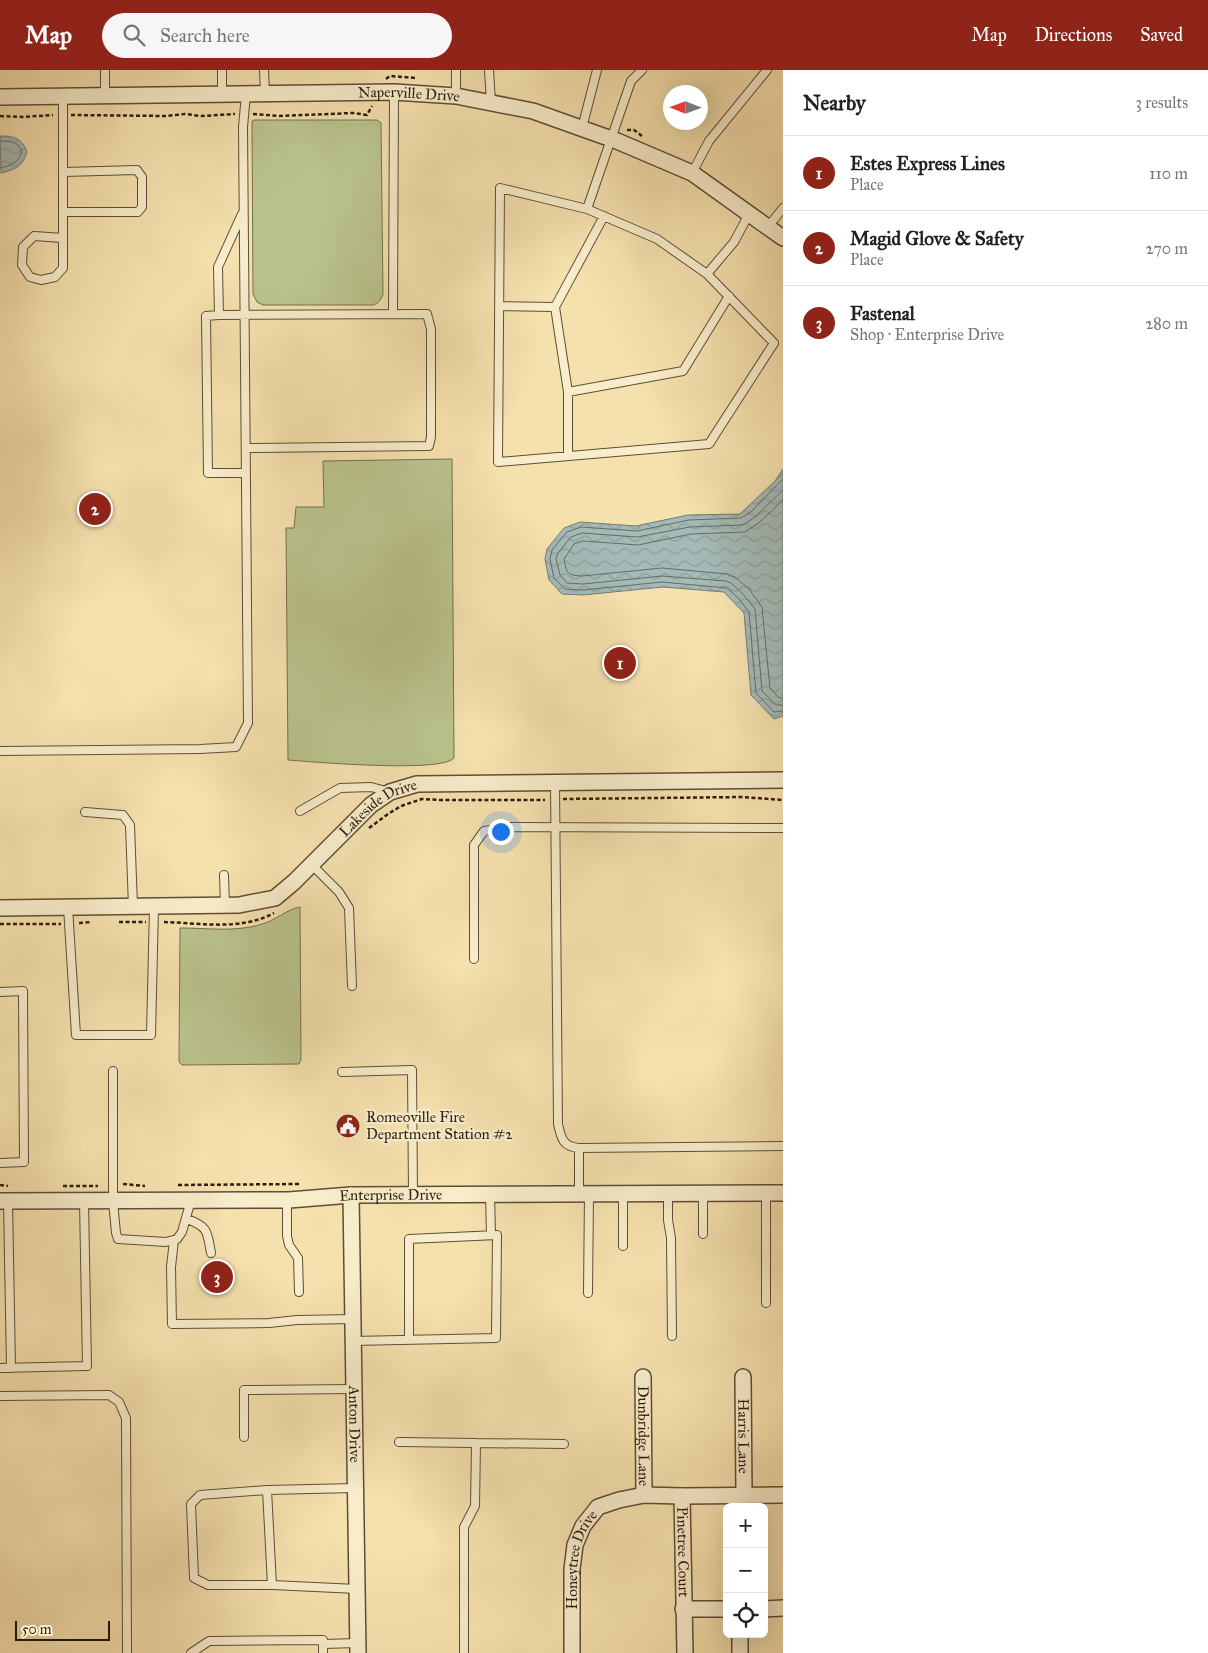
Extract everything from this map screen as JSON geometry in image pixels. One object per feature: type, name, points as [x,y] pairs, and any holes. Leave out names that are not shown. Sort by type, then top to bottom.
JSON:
[{"type":"street","name":"Naperville Drive","points":[[0,96],[394,92],[456,96],[533,111],[611,139],[692,173],[783,238]]},
{"type":"street","name":"Lakeside Drive","points":[[0,908],[133,907],[154,914],[239,906],[275,898],[312,865],[371,805],[390,792],[417,784],[783,780]]},
{"type":"street","name":"Enterprise Drive","points":[[4,1201],[287,1200],[351,1195],[783,1193]]},
{"type":"street","name":"Anton Drive","points":[[351,1195],[358,1648]]},
{"type":"street","name":"Dunbridge Lane","points":[[643,1377],[644,1495]]},
{"type":"street","name":"Harris Lane","points":[[743,1377],[744,1495]]},
{"type":"street","name":"Honeytree Drive","points":[[572,1653],[572,1569],[575,1545],[583,1526],[598,1507],[644,1495],[783,1495]]},
{"type":"street","name":"Pinetree Court","points":[[682,1496],[685,1653]]},
{"type":"street","points":[[768,1608],[783,1608]]},
{"type":"street","name":"Pinetree Court","points":[[683,1609],[723,1609]]},
{"type":"street","points":[[740,1638],[740,1653]]},
{"type":"lane","points":[[104,70],[105,96]]},
{"type":"lane","points":[[222,70],[222,94]]},
{"type":"lane","points":[[264,70],[264,94]]},
{"type":"lane","points":[[456,70],[456,96]]},
{"type":"lane","points":[[489,70],[491,103]]},
{"type":"lane","points":[[582,128],[597,70]]},
{"type":"lane","points":[[586,209],[631,81],[642,70]]},
{"type":"lane","points":[[692,173],[709,141],[767,70]]},
{"type":"lane","points":[[393,314],[394,92]]},
{"type":"lane","points":[[0,751],[236,747],[248,723],[243,127],[246,94]]},
{"type":"lane","points":[[63,96],[63,172],[63,212],[63,238],[63,268],[55,277],[41,280],[30,277],[22,265],[23,247],[34,236],[63,238]]},
{"type":"lane","points":[[63,172],[137,170],[142,177],[142,207],[138,212],[63,212]]},
{"type":"lane","points":[[500,188],[586,209],[604,216],[657,239],[707,274],[774,342],[709,444],[498,462],[500,188]]},
{"type":"lane","points":[[768,227],[783,208]]},
{"type":"lane","points":[[219,315],[218,267],[244,210]]},
{"type":"lane","points":[[707,274],[734,242],[749,214]]},
{"type":"lane","points":[[568,456],[568,392],[555,307],[604,216]]},
{"type":"lane","points":[[568,392],[683,371],[729,296]]},
{"type":"lane","points":[[499,306],[555,307]]},
{"type":"lane","points":[[246,448],[430,446],[431,330],[427,314],[206,316],[208,472],[246,473]]},
{"type":"lane","points":[[555,783],[558,1124],[561,1139],[571,1147],[579,1148],[783,1146]]},
{"type":"lane","points":[[300,812],[340,788],[371,787],[390,792]]},
{"type":"lane","points":[[85,812],[123,815],[130,825],[133,907]]},
{"type":"lane","points":[[474,959],[474,845],[484,831],[511,826],[783,828]]},
{"type":"lane","points":[[312,865],[339,892],[348,908],[352,986]]},
{"type":"lane","points":[[224,875],[224,906]]},
{"type":"lane","points":[[68,907],[76,1035],[151,1035],[154,914]]},
{"type":"lane","points":[[0,992],[23,991],[24,1162],[0,1163]]},
{"type":"lane","points":[[342,1072],[412,1070],[413,1195]]},
{"type":"lane","points":[[112,1071],[113,1200],[118,1240],[170,1241],[177,1239],[187,1219],[191,1200]]},
{"type":"lane","points":[[579,1148],[584,1194],[588,1293]]},
{"type":"lane","points":[[668,1193],[668,1220],[671,1238],[672,1336]]},
{"type":"lane","points":[[703,1234],[704,1193]]},
{"type":"lane","points":[[766,1193],[766,1303]]},
{"type":"lane","points":[[490,1194],[491,1235]]},
{"type":"lane","points":[[623,1194],[623,1246]]},
{"type":"lane","points":[[287,1200],[287,1236],[289,1245],[298,1258],[299,1292]]},
{"type":"lane","points":[[4,1201],[11,1368]]},
{"type":"lane","points":[[0,1368],[87,1366],[84,1201]]},
{"type":"lane","points":[[187,1219],[198,1223],[205,1229],[211,1253]]},
{"type":"lane","points":[[353,1341],[409,1340],[496,1338],[497,1235],[409,1239],[409,1340]]},
{"type":"lane","points":[[170,1241],[172,1324],[269,1323],[297,1320],[353,1319]]},
{"type":"lane","points":[[244,1437],[244,1390],[354,1389]]},
{"type":"lane","points":[[0,1396],[109,1395],[119,1402],[126,1418],[127,1653]]},
{"type":"lane","points":[[399,1442],[564,1444]]},
{"type":"lane","points":[[464,1653],[464,1527],[475,1506],[476,1443]]},
{"type":"lane","points":[[355,1488],[268,1490],[200,1495],[191,1504],[194,1578],[208,1585],[272,1585],[357,1589]]},
{"type":"lane","points":[[268,1490],[272,1585]]},
{"type":"lane","points":[[191,1653],[209,1641],[323,1640],[323,1653]]},
{"type":"lane","points":[[323,1644],[358,1648]]},
{"type":"path","points":[[364,833],[388,814],[422,799],[743,797],[783,800]]},
{"type":"path","points":[[116,922],[154,914],[226,924],[262,919],[275,912]]},
{"type":"path","points":[[0,924],[99,922]]},
{"type":"green space","points":[[377,120],[381,123],[383,294],[381,300],[377,303],[373,305],[263,305],[257,302],[253,294],[252,121]]},
{"type":"green space","points":[[452,459],[454,758],[427,765],[403,766],[288,760],[286,528],[294,528],[296,507],[324,507],[323,461]]},
{"type":"green space","points":[[300,907],[301,1059],[299,1064],[182,1065],[179,1062],[180,928],[247,928],[268,922]]},
{"type":"water","points":[[0,136],[17,139],[23,144],[27,152],[18,167],[1,173]]},
{"type":"water","points":[[783,469],[783,716],[774,719],[751,695],[744,613],[724,592],[663,587],[583,595],[562,594],[549,580],[545,559],[547,549],[564,528],[580,522],[636,526],[688,515],[740,514],[775,481]]},
{"type":"place","name":"Magid Glove & Safety","points":[[95,509]]},
{"type":"place","name":"Estes Express Lines","points":[[620,663]]},
{"type":"place","name":"Romeoville Fire Department Station #2","points":[[348,1126]]},
{"type":"place","name":"Fastenal","points":[[217,1277]]}]
